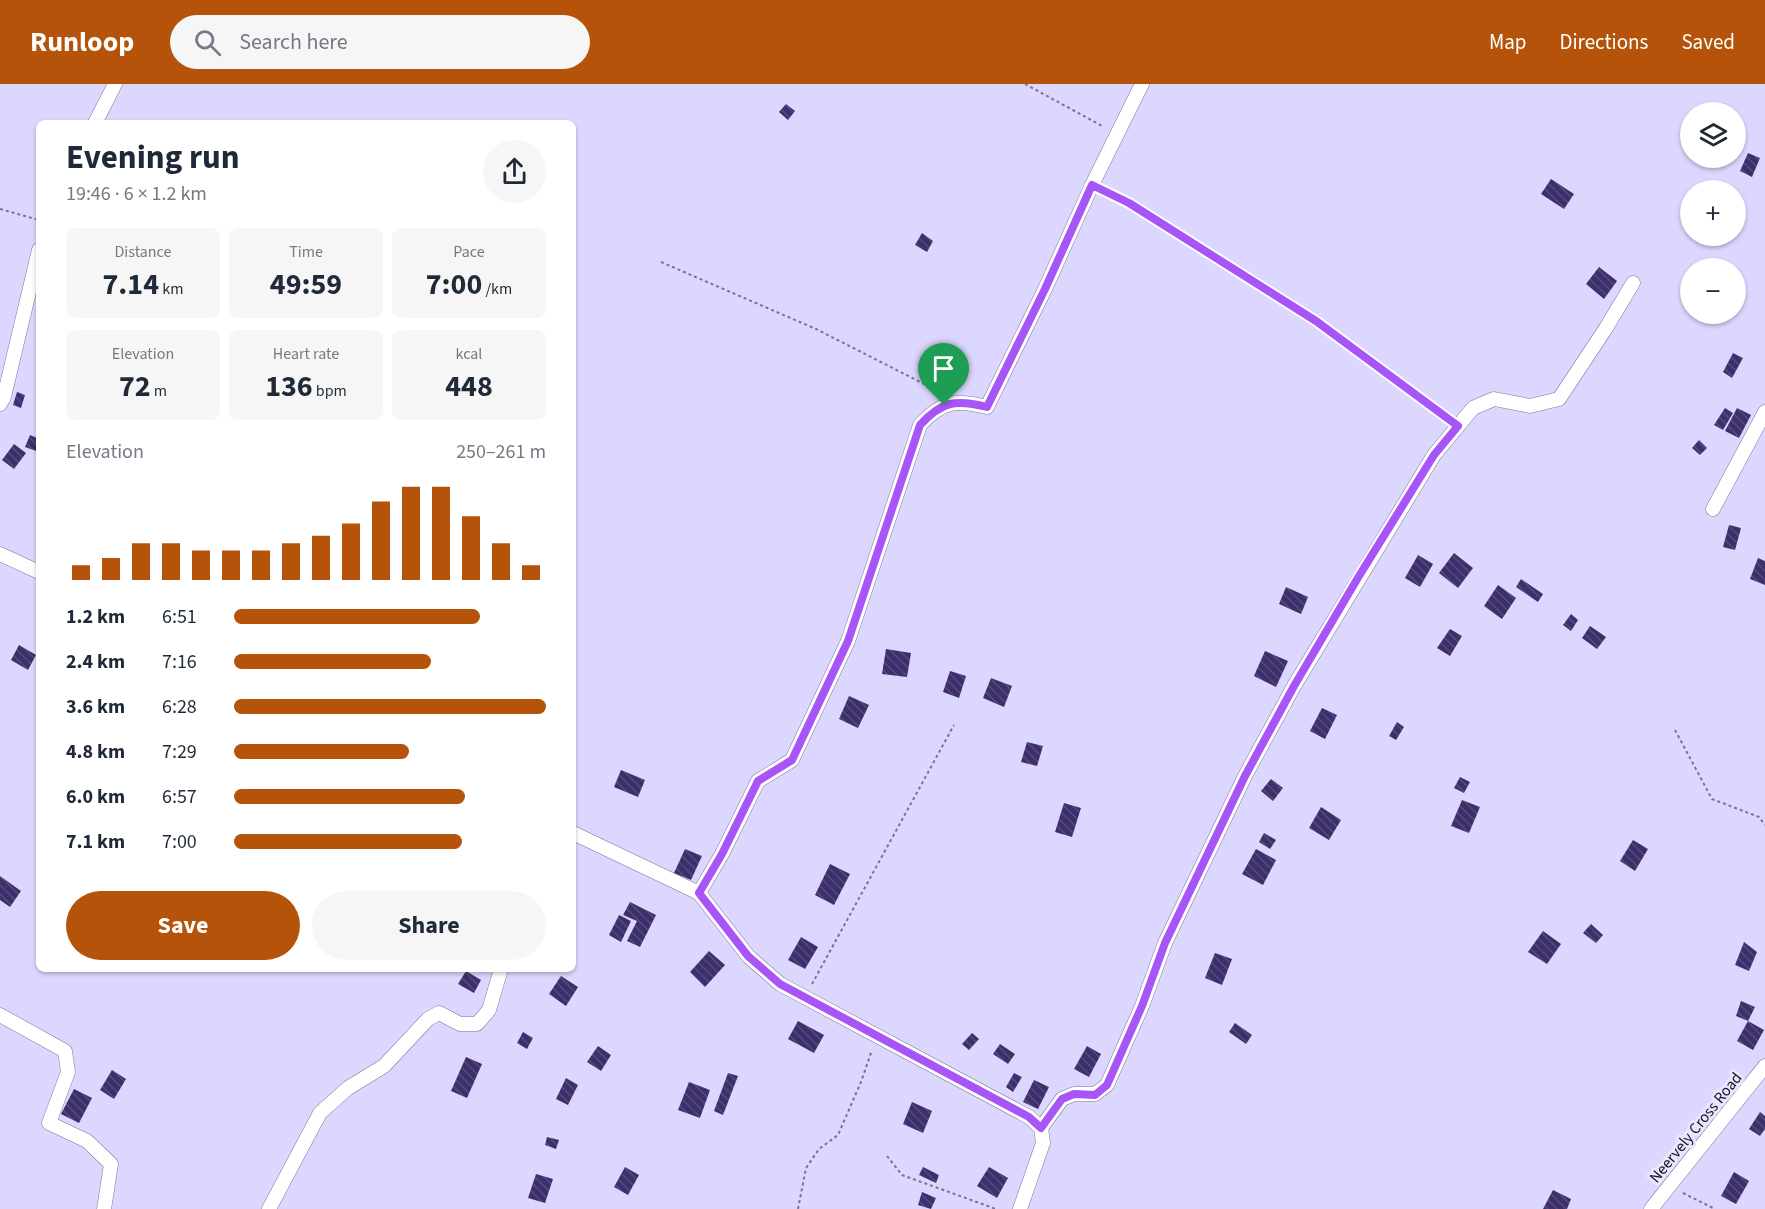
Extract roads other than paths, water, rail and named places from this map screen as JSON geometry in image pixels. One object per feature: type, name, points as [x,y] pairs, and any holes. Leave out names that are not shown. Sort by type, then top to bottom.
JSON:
[{"type":"street","points":[[97,120],[115,84]]},
{"type":"street","points":[[699,893],[722,854],[758,781],[792,760],[848,641],[920,425],[932,412],[944,405],[967,402],[987,407],[1142,84]]},
{"type":"street","points":[[0,404],[4,397],[36,263]]},
{"type":"street","points":[[1041,1128],[1062,1099],[1074,1094],[1095,1095],[1107,1085],[1142,1006],[1165,943],[1245,776],[1294,686],[1434,455],[1473,408],[1494,399],[1530,406],[1559,399],[1633,283]]},
{"type":"street","points":[[1713,509],[1765,412]]},
{"type":"street","points":[[0,554],[36,571]]},
{"type":"street","points":[[576,834],[699,893],[748,956],[780,984],[1029,1117],[1041,1128],[1043,1143],[1020,1209]]},
{"type":"street","points":[[269,1209],[320,1113],[348,1088],[384,1066],[428,1019],[438,1013],[460,1024],[477,1024],[489,1010],[500,972]]},
{"type":"street","points":[[0,1015],[65,1051],[68,1072],[49,1123],[87,1141],[111,1164],[104,1209]]},
{"type":"street","name":"Neervely Cross Road","points":[[1651,1209],[1765,1066]]}]
